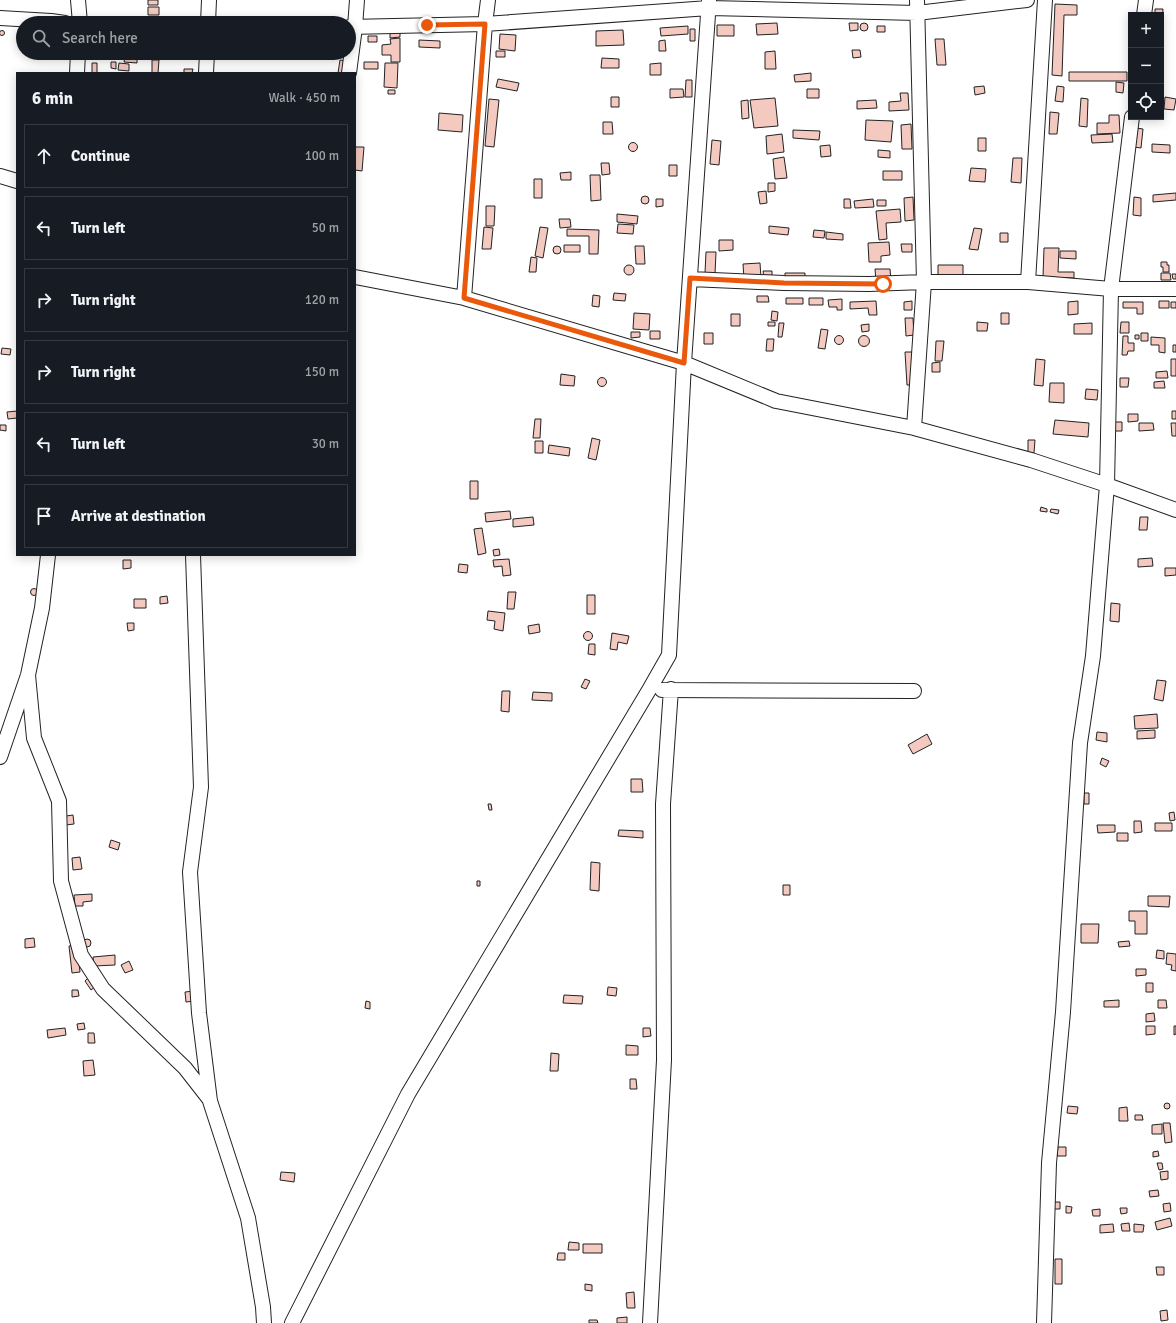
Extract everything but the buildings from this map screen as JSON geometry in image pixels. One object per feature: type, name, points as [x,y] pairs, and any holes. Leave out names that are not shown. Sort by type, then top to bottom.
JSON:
[{"type":"street","points":[[78,0],[79,16]]},
{"type":"street","points":[[208,16],[209,0]]},
{"type":"street","points":[[354,16],[357,0]]},
{"type":"street","points":[[464,298],[488,0]]},
{"type":"street","points":[[356,27],[485,24],[709,4],[917,6],[1028,0]]},
{"type":"street","points":[[1028,282],[1045,0]]},
{"type":"street","points":[[1144,12],[1146,0]]},
{"type":"street","points":[[292,1323],[408,1094],[669,655],[684,363],[709,4]]},
{"type":"street","points":[[914,428],[924,282],[917,6]]},
{"type":"street","points":[[0,18],[16,19]]},
{"type":"street","points":[[77,72],[78,60]]},
{"type":"street","points":[[206,72],[207,60]]},
{"type":"street","points":[[349,72],[350,60]]},
{"type":"street","points":[[1044,1323],[1049,1163],[1063,1012],[1080,743],[1094,656],[1107,485],[1111,289],[1132,120]]},
{"type":"street","points":[[0,176],[16,181]]},
{"type":"street","points":[[356,277],[464,298],[684,363],[776,401],[914,428],[1032,460],[1176,510]]},
{"type":"street","points":[[690,278],[784,283],[869,284],[924,282],[1028,282],[1111,289],[1176,289]]},
{"type":"street","points":[[0,757],[28,675],[42,608],[48,556]]},
{"type":"street","points":[[193,556],[201,787],[190,872],[199,1014],[210,1101],[248,1218],[263,1307],[264,1323]]},
{"type":"street","points":[[28,675],[34,738],[59,801],[61,881],[81,955],[103,989],[186,1068],[210,1101]]},
{"type":"street","points":[[650,1323],[664,1060],[662,804],[671,689]]},
{"type":"street","points":[[649,690],[914,691]]},
{"type":"route","points":[[427,25],[485,24],[464,298],[684,363],[690,278],[784,283],[883,284]]}]
